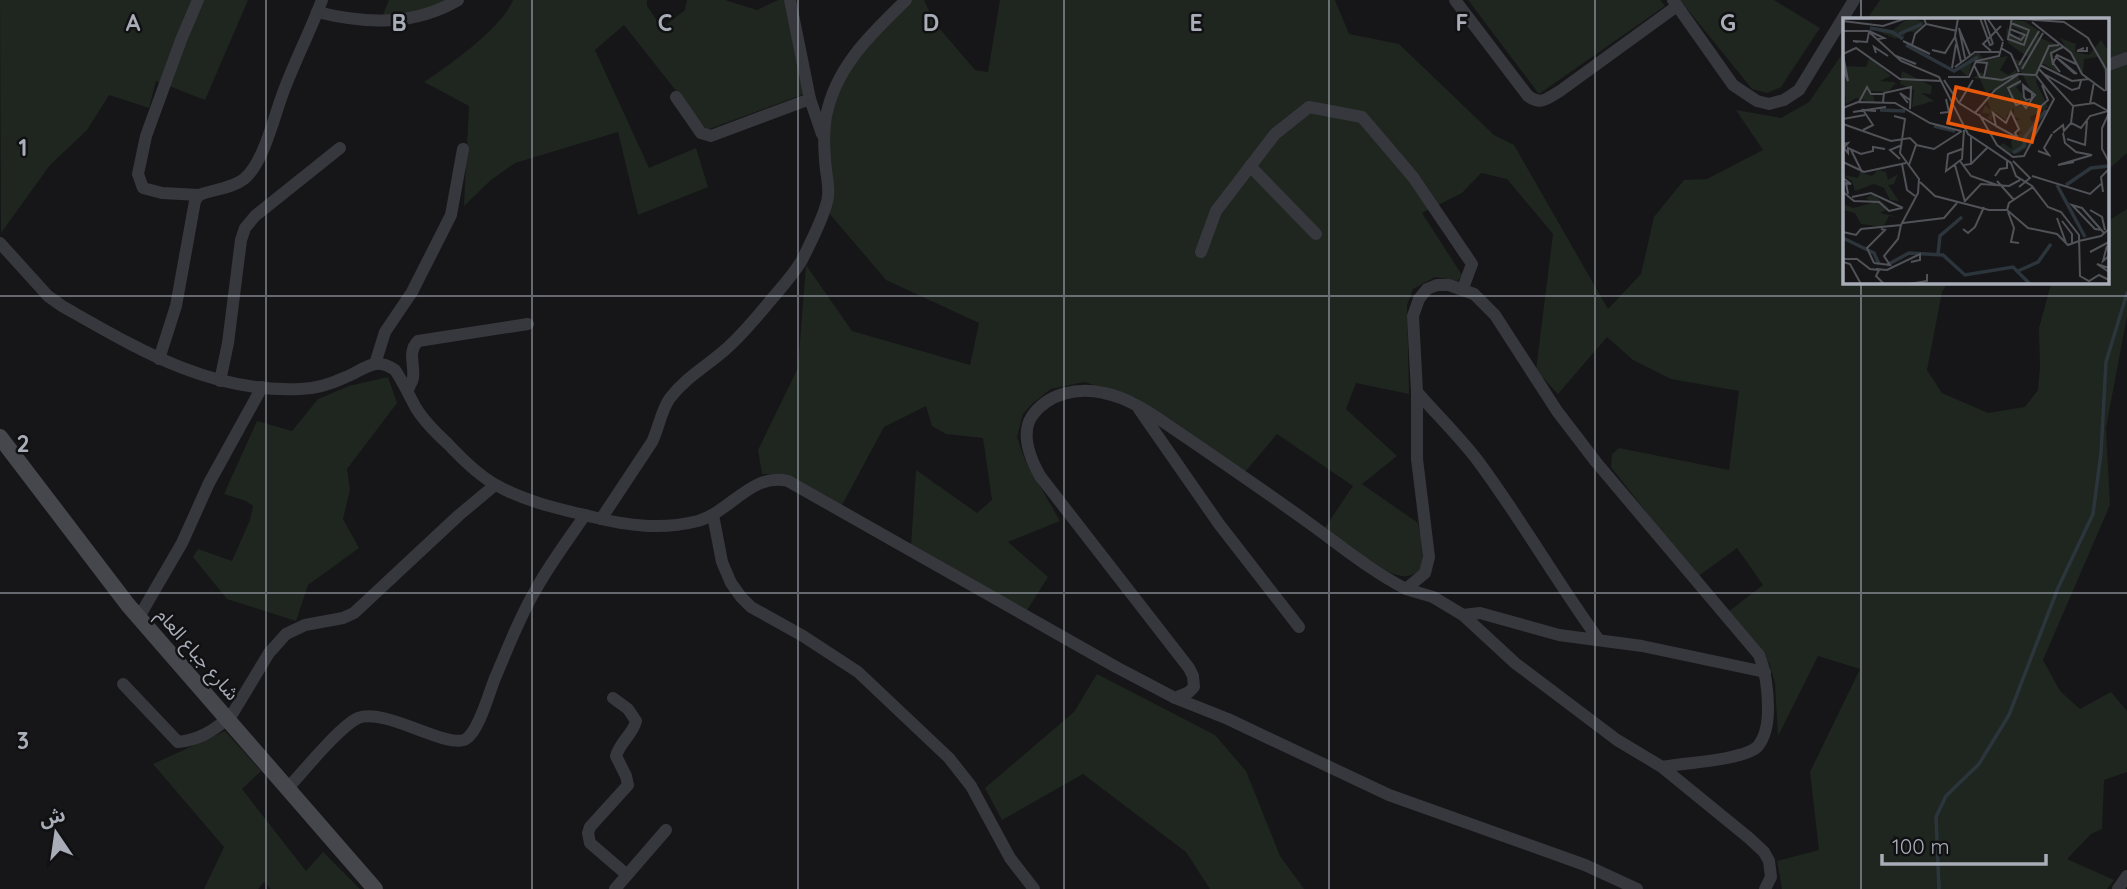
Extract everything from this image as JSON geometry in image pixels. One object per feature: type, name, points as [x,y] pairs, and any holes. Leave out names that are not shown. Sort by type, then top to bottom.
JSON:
[{"type":"main road","name":"شارع جباع العام","points":[[0,437],[139,617],[375,889]]},
{"type":"street","points":[[198,0],[146,136],[138,174],[143,188],[151,191],[198,195],[231,187],[256,167],[319,6],[352,20],[393,21],[430,13],[458,0]]},
{"type":"street","points":[[790,0],[810,99],[824,141]]},
{"type":"street","points":[[601,519],[652,442],[671,397],[685,381],[747,329],[801,261],[829,195],[824,141],[827,113],[848,63],[862,44],[906,0]]},
{"type":"street","points":[[1455,0],[1528,96],[1536,102],[1560,91],[1675,3],[1733,85],[1757,101],[1769,104],[1784,100],[1799,90],[1854,0]]},
{"type":"street","points":[[2110,64],[2127,58]]},
{"type":"street","points":[[676,97],[701,134],[711,136],[810,99]]},
{"type":"street","points":[[1201,252],[1216,211],[1275,134],[1309,107],[1363,117],[1413,177],[1472,264],[1463,289]]},
{"type":"street","points":[[220,380],[245,228],[297,180],[340,148]]},
{"type":"street","points":[[375,364],[385,332],[412,292],[451,215],[463,149]]},
{"type":"street","points":[[1251,166],[1316,234]]},
{"type":"street","points":[[159,359],[176,306],[192,213],[198,195]]},
{"type":"street","points":[[0,243],[47,296],[180,368],[220,380],[302,390],[345,378],[375,364],[395,370],[416,408],[462,459],[495,485],[539,504],[639,527],[668,526],[698,521],[713,515],[759,483],[773,479],[788,481],[1175,698],[1228,719],[1388,795],[1586,865],[1637,889]]},
{"type":"street","points":[[1406,589],[1425,573],[1429,557],[1417,459],[1417,392],[1412,326],[1415,306],[1422,294],[1433,286],[1449,285],[1474,294],[1495,315],[1557,411],[1596,462],[1759,655],[1765,672],[1768,715],[1765,733],[1759,745],[1752,751],[1737,756],[1662,767]]},
{"type":"street","points":[[408,390],[413,380],[411,354],[418,341],[528,324]]},
{"type":"street","points":[[139,617],[182,543],[209,483],[262,387]]},
{"type":"street","points":[[1175,698],[1194,687],[1189,668],[1035,467],[1027,440],[1030,419],[1043,404],[1065,393],[1076,390],[1104,393],[1134,404],[1247,480],[1378,574],[1406,589],[1433,597],[1464,615],[1515,663],[1617,740],[1662,767],[1764,852],[1771,870],[1765,889]]},
{"type":"street","points":[[1417,392],[1479,462],[1575,607],[1600,640]]},
{"type":"street","points":[[1134,404],[1219,524],[1299,626]]},
{"type":"street","points":[[1417,416],[1437,415]]},
{"type":"street","points":[[123,684],[178,742],[192,741],[208,734],[227,720],[269,653],[286,634],[305,625],[343,618],[354,613],[495,485]]},
{"type":"street","points":[[287,789],[337,735],[350,723],[366,716],[457,742],[466,739],[479,718],[517,625],[536,589],[585,515]]},
{"type":"street","points":[[713,515],[722,562],[731,583],[741,597],[751,607],[803,636],[858,672],[949,758],[971,786],[1010,858],[1034,889]]},
{"type":"street","points":[[1464,615],[1480,613],[1559,635],[1677,652],[1765,672]]},
{"type":"street","points":[[613,698],[628,709],[636,721],[620,745],[617,756],[628,785],[590,827],[588,839],[626,874]]},
{"type":"street","points":[[615,889],[666,830]]},
{"type":"street","points":[[2118,889],[2127,876]]},
{"type":"shaded area","points":[[0,0],[248,0],[205,100],[156,81],[149,108],[109,95],[87,130],[50,165],[1,233]]},
{"type":"shaded area","points":[[389,0],[450,0],[416,13],[382,17]]},
{"type":"shaded area","points":[[513,0],[647,0],[647,6],[662,28],[685,10],[687,0],[725,0],[757,10],[784,0],[804,94],[707,130],[624,25],[595,50],[649,168],[696,148],[708,187],[638,215],[618,132],[515,163],[491,180],[464,206],[469,106],[424,82],[487,34]]},
{"type":"shaded area","points":[[911,0],[924,0],[934,22],[975,70],[988,72],[1000,0],[1335,0],[1349,34],[1399,44],[1494,135],[1514,145],[1608,309],[1641,274],[1654,217],[1684,180],[1707,179],[1763,150],[1736,110],[1781,118],[1809,102],[1843,53],[1843,284],[1947,284],[1942,292],[1927,370],[1942,393],[1988,413],[2025,407],[2038,390],[2039,328],[2051,284],[2110,284],[2110,220],[2127,209],[2127,316],[2106,428],[2110,505],[2043,660],[2060,691],[2080,709],[2111,692],[2127,711],[2127,772],[2104,780],[2102,829],[2091,834],[2067,859],[2114,880],[2107,889],[1782,889],[1777,861],[1819,850],[1810,772],[1860,669],[1818,656],[1778,736],[1775,683],[1769,663],[1728,612],[1763,585],[1737,548],[1697,577],[1611,467],[1612,454],[1619,448],[1729,470],[1739,391],[1671,379],[1633,360],[1607,337],[1558,394],[1536,370],[1553,234],[1507,179],[1481,173],[1462,193],[1422,213],[1462,275],[1458,281],[1435,277],[1413,289],[1407,305],[1409,394],[1356,383],[1346,409],[1397,456],[1362,484],[1418,523],[1423,568],[1408,576],[1393,574],[1383,569],[1324,529],[1353,486],[1277,434],[1245,472],[1135,397],[1084,382],[1051,389],[1033,403],[1023,414],[1017,437],[1025,460],[1060,521],[1008,542],[1048,577],[1027,610],[911,546],[916,470],[977,513],[992,500],[983,438],[946,434],[932,426],[926,406],[884,427],[842,505],[794,480],[762,474],[758,450],[798,368],[806,265],[852,331],[970,365],[979,323],[886,280],[828,212],[828,139],[836,95],[865,47]]},
{"type":"shaded area","points":[[1468,0],[1660,0],[1665,6],[1539,94]]},
{"type":"shaded area","points":[[1680,0],[1774,0],[1820,28],[1781,87],[1767,93],[1752,89]]},
{"type":"shaded area","points":[[1880,0],[2127,0],[2127,153],[2110,168],[2110,18],[1868,18]]},
{"type":"shaded area","points":[[388,377],[397,403],[347,469],[350,490],[343,519],[359,548],[308,585],[296,621],[227,599],[193,557],[198,549],[232,561],[250,520],[253,506],[224,494],[257,421],[292,431],[318,399],[349,386]]},
{"type":"shaded area","points":[[1097,674],[1215,735],[1246,771],[1280,856],[1304,889],[1210,889],[1186,852],[1083,774],[1002,820],[985,788],[1074,712]]},
{"type":"shaded area","points":[[225,731],[261,771],[242,789],[306,871],[323,852],[360,889],[271,889],[264,882],[258,889],[204,889],[224,847],[153,764]]},
{"type":"waterway","points":[[1939,889],[1936,817],[1946,796],[1979,764],[2009,715],[2058,588],[2093,514],[2101,453],[2106,362],[2127,293]]}]
